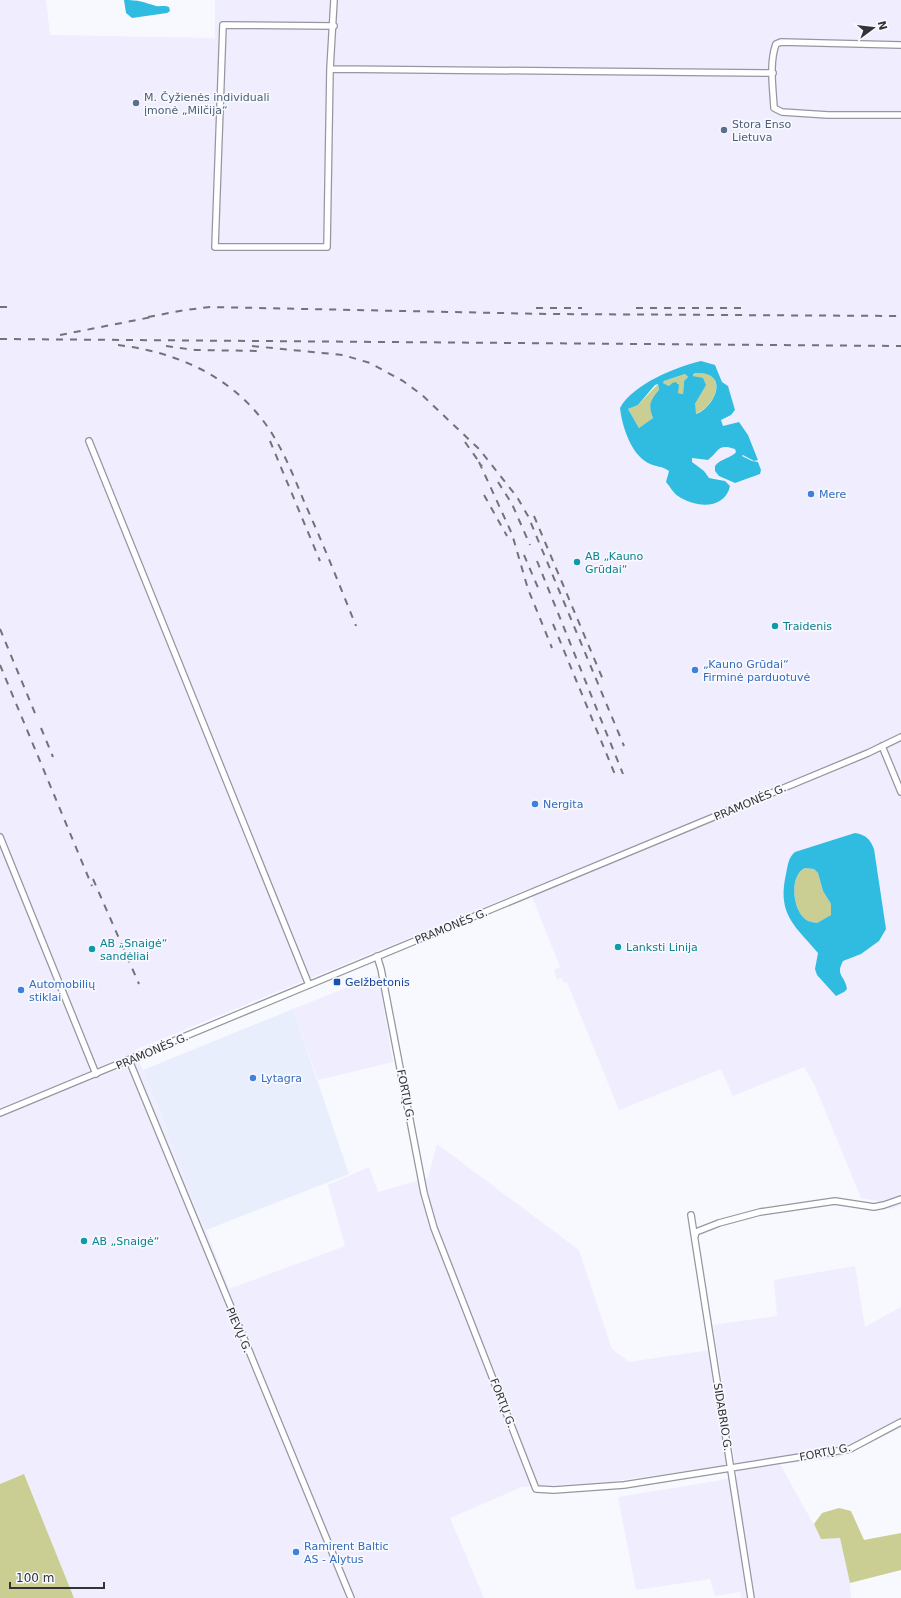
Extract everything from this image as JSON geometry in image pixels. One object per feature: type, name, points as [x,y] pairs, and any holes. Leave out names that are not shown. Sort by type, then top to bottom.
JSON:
[{"type":"street","points":[[334,0],[334,26],[330,69],[327,247],[215,246],[223,25],[334,26]]},
{"type":"street","points":[[901,45],[780,42],[776,44],[773,51],[774,108],[782,112],[828,115],[901,116]]},
{"type":"street","points":[[330,69],[773,73]]},
{"type":"street","points":[[89,442],[309,986]]},
{"type":"street","name":"PRAMONĖS G.","points":[[0,1113],[309,986],[377,956],[901,737]]},
{"type":"street","points":[[882,746],[901,792]]},
{"type":"street","points":[[0,837],[96,1074]]},
{"type":"street","name":"FORTŲ G.","points":[[377,956],[381,969],[424,1193],[434,1228],[536,1489],[554,1490],[624,1486],[850,1449],[901,1422]]},
{"type":"street","name":"PIEVŲ G.","points":[[129,1060],[350,1597]]},
{"type":"street","points":[[694,1236],[696,1232],[704,1228],[760,1212],[835,1201],[874,1207],[901,1199]]},
{"type":"street","name":"SIDABRIO G.","points":[[691,1215],[751,1598]]},
{"type":"shaded area","points":[[0,0],[46,0],[50,35],[215,38],[215,0],[901,0],[901,1205],[891,1209],[877,1201],[861,1198],[815,1086],[804,1067],[733,1096],[721,1069],[619,1110],[567,982],[564,983],[562,978],[557,980],[554,970],[560,967],[529,889],[135,1050],[229,1289],[345,1246],[328,1185],[369,1167],[378,1192],[428,1178],[437,1144],[579,1250],[612,1349],[629,1362],[710,1350],[728,1465],[608,1482],[522,1487],[450,1518],[484,1598],[74,1598],[24,1474],[0,1484]],"holes":[[[697,362],[717,368],[722,382],[728,386],[735,410],[731,415],[721,420],[722,424],[724,427],[737,422],[740,424],[748,435],[758,459],[754,461],[743,455],[742,456],[752,462],[758,462],[761,472],[747,479],[733,483],[719,476],[736,452],[735,449],[726,446],[718,449],[711,458],[706,461],[692,458],[692,462],[704,471],[709,478],[721,479],[731,488],[720,501],[694,503],[679,497],[671,487],[667,475],[669,471],[668,469],[653,466],[643,460],[639,455],[625,430],[620,410],[628,398],[655,377]]]},
{"type":"shaded area","points":[[378,975],[393,1062],[318,1080],[293,1009]]},
{"type":"shaded area","points":[[293,1009],[349,1174],[206,1230],[175,1156],[167,1130],[143,1070]]},
{"type":"shaded area","points":[[855,1266],[865,1327],[901,1307],[901,1428],[838,1458],[780,1464],[821,1538],[840,1538],[850,1583],[851,1598],[741,1598],[740,1592],[715,1596],[710,1579],[636,1590],[618,1497],[722,1480],[737,1475],[713,1325],[777,1316],[774,1280]]},
{"type":"green space","points":[[685,374],[688,377],[684,381],[683,394],[678,393],[678,383],[672,383],[669,386],[663,383],[664,381]]},
{"type":"green space","points":[[693,374],[707,374],[713,378],[716,384],[716,391],[708,405],[702,411],[695,414],[695,404],[705,386],[700,378],[693,376]]},
{"type":"green space","points":[[658,384],[659,390],[651,403],[651,414],[653,418],[639,428],[628,409],[638,405]]},
{"type":"green space","points":[[805,868],[814,869],[818,873],[823,891],[831,904],[831,915],[817,923],[811,922],[803,917],[799,912],[795,898],[794,891],[797,877]]},
{"type":"green space","points":[[24,1474],[74,1598],[0,1598],[0,1484]]},
{"type":"green space","points":[[839,1508],[851,1511],[864,1540],[901,1533],[901,1570],[850,1583],[840,1538],[821,1539],[814,1524],[822,1513]]},
{"type":"water","points":[[124,0],[144,2],[158,6],[167,6],[169,7],[170,11],[167,13],[132,18],[126,13]]},
{"type":"water","points":[[701,361],[715,365],[722,382],[728,386],[735,410],[731,415],[721,420],[723,426],[739,422],[748,435],[758,460],[754,461],[743,455],[742,456],[752,461],[758,462],[761,470],[760,474],[735,483],[719,476],[715,471],[715,466],[720,461],[732,456],[736,452],[735,449],[722,447],[708,460],[692,458],[692,462],[704,471],[709,478],[725,481],[730,486],[727,494],[716,503],[693,503],[678,496],[666,482],[669,471],[648,463],[642,459],[632,446],[625,431],[620,408],[626,399],[645,384],[668,372]],"holes":[[[685,374],[688,377],[684,381],[683,394],[678,393],[679,385],[676,382],[669,386],[663,383],[664,381]],[[693,374],[707,374],[714,378],[716,384],[716,391],[713,399],[702,411],[696,414],[695,404],[706,385],[703,378],[693,376]],[[658,384],[659,390],[650,407],[653,418],[639,428],[628,409],[638,405],[655,385]]]},
{"type":"water","points":[[855,833],[867,838],[874,849],[886,929],[879,941],[861,954],[843,961],[840,973],[847,989],[836,996],[817,975],[815,969],[818,953],[795,926],[786,909],[784,888],[786,874],[790,859],[795,852]],"holes":[[[805,868],[814,869],[818,873],[823,891],[831,904],[831,915],[817,923],[809,921],[799,912],[794,891],[795,883],[800,872]]]},
{"type":"railway","points":[[0,307],[8,307]]},
{"type":"railway","points":[[148,317],[210,307],[548,314],[901,316]]},
{"type":"railway","points":[[536,308],[582,308]]},
{"type":"railway","points":[[636,308],[746,308]]},
{"type":"railway","points":[[60,335],[152,317]]},
{"type":"railway","points":[[0,339],[901,346]]},
{"type":"railway","points":[[118,345],[162,354],[203,370],[240,395],[255,411],[275,438],[285,457],[326,551],[356,626]]},
{"type":"railway","points":[[166,346],[195,350],[261,351]]},
{"type":"railway","points":[[252,346],[343,355],[370,363],[403,381],[422,395],[479,449],[517,497],[528,516],[624,746]]},
{"type":"railway","points":[[270,441],[320,561]]},
{"type":"railway","points":[[465,442],[482,466]]},
{"type":"railway","points":[[479,462],[512,534],[528,589],[552,648]]},
{"type":"railway","points":[[498,482],[512,504],[530,545]]},
{"type":"railway","points":[[484,495],[507,536]]},
{"type":"railway","points":[[534,516],[604,682]]},
{"type":"railway","points":[[524,555],[539,590]]},
{"type":"railway","points":[[537,561],[623,774]]},
{"type":"railway","points":[[553,624],[616,777]]},
{"type":"railway","points":[[0,629],[37,718]]},
{"type":"railway","points":[[0,665],[92,886]]},
{"type":"railway","points":[[41,728],[53,757]]},
{"type":"railway","points":[[93,879],[139,984]]},
{"type":"place","name":"M. Čyžienės individuali įmonė „Milčija“","points":[[136,103]]},
{"type":"place","name":"Stora Enso Lietuva","points":[[724,130]]},
{"type":"place","name":"Mere","points":[[811,494]]},
{"type":"place","name":"AB „Kauno Grūdai“","points":[[577,562]]},
{"type":"place","name":"Traidenis","points":[[775,626]]},
{"type":"place","name":"„Kauno Grūdai“ Firminė parduotuvė","points":[[695,670]]},
{"type":"place","name":"Nergita","points":[[535,804]]},
{"type":"place","name":"Lanksti Linija","points":[[618,947]]},
{"type":"place","name":"AB „Snaigė“ sandėliai","points":[[92,949]]},
{"type":"place","name":"Gelžbetonis","points":[[337,982]]},
{"type":"place","name":"Automobilių stiklai","points":[[21,990]]},
{"type":"place","name":"Lytagra","points":[[253,1078]]},
{"type":"place","name":"AB „Snaigė“","points":[[84,1241]]},
{"type":"place","name":"Ramirent Baltic AS - Alytus","points":[[296,1552]]}]
